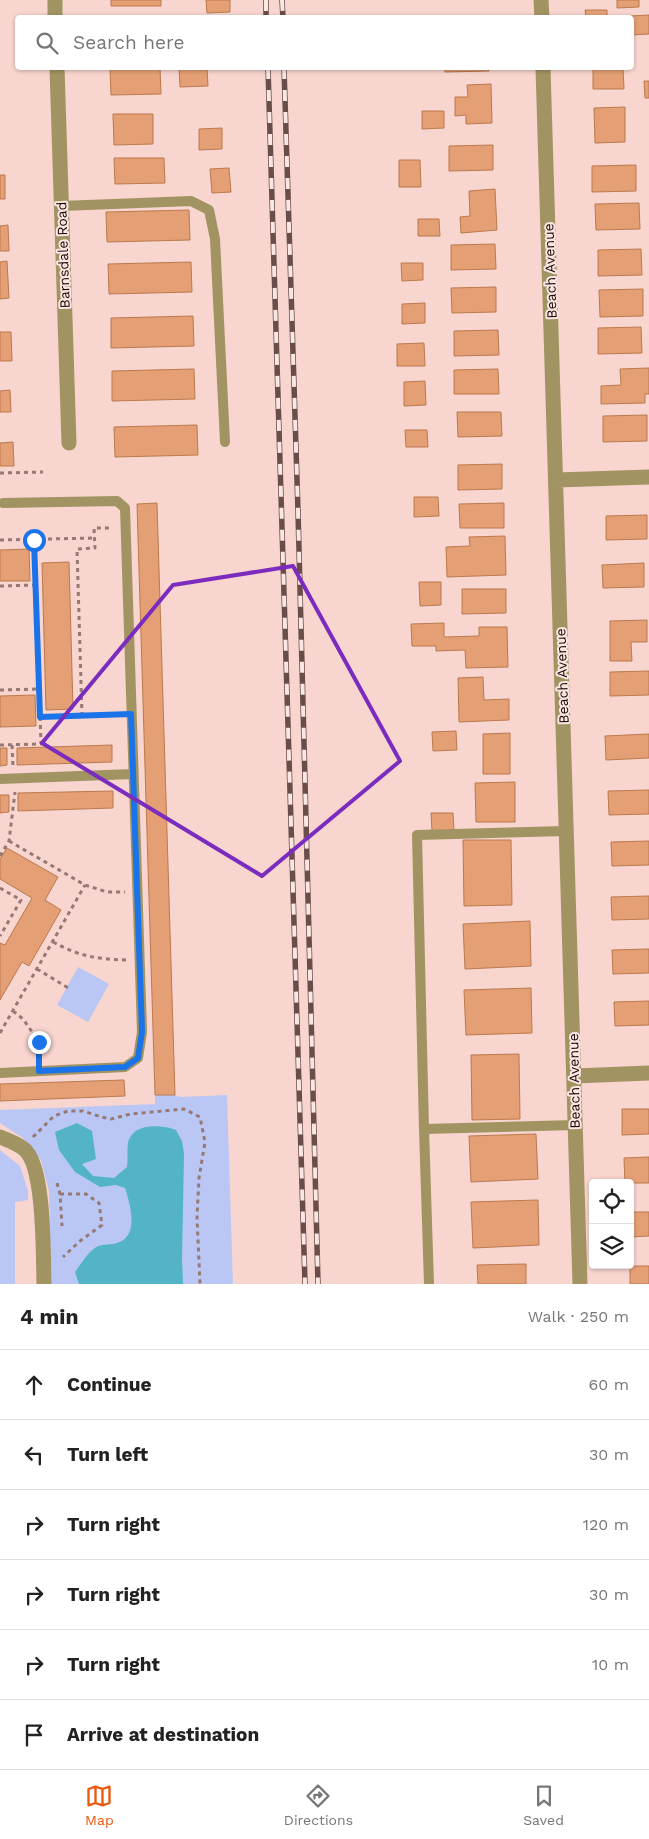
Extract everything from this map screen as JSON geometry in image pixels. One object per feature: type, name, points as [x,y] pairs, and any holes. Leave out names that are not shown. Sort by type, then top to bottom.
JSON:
[{"type":"street","points":[[55,0],[55,15]]},
{"type":"street","points":[[541,0],[542,15]]},
{"type":"street","name":"Barnsdale Road","points":[[57,70],[69,443]]},
{"type":"street","name":"Beach Avenue","points":[[543,70],[580,1284]]},
{"type":"street","points":[[556,480],[649,477]]},
{"type":"street","points":[[575,1076],[649,1073]]},
{"type":"street","points":[[0,1137],[25,1149],[35,1166],[40,1186],[44,1284]]},
{"type":"lane","points":[[61,206],[191,201],[210,210],[215,239],[225,442]]},
{"type":"lane","points":[[0,1073],[125,1067],[138,1058],[142,1032],[125,508],[117,501],[3,503]]},
{"type":"lane","points":[[0,779],[133,774]]},
{"type":"lane","points":[[429,1284],[417,835],[566,831]]},
{"type":"lane","points":[[424,1129],[576,1126]]},
{"type":"path","points":[[0,473],[43,472]]},
{"type":"path","points":[[82,716],[77,549],[95,548],[94,528],[125,527]]},
{"type":"path","points":[[0,540],[95,538]]},
{"type":"path","points":[[0,745],[41,744],[34,540]]},
{"type":"path","points":[[0,586],[36,585]]},
{"type":"path","points":[[0,690],[39,689]]},
{"type":"path","points":[[40,717],[131,714]]},
{"type":"path","points":[[0,856],[9,841],[15,794],[12,745]]},
{"type":"path","points":[[9,841],[85,885],[107,892],[137,892]]},
{"type":"path","points":[[0,1033],[85,885]]},
{"type":"path","points":[[0,888],[21,900],[0,936]]},
{"type":"path","points":[[53,942],[84,956],[102,960],[140,960]]},
{"type":"path","points":[[37,969],[70,988]]},
{"type":"path","points":[[13,1011],[23,1018],[39,1042],[39,1071]]},
{"type":"path","points":[[30,1140],[54,1116],[68,1112],[83,1111],[111,1119],[131,1114],[184,1109],[200,1117],[205,1142],[199,1178],[197,1217],[200,1284]]},
{"type":"path","points":[[55,1177],[60,1194],[62,1230]]},
{"type":"path","points":[[60,1194],[86,1194],[100,1203],[102,1225],[80,1241],[63,1257]]},
{"type":"path","points":[[62,1248],[63,1266]]},
{"type":"highlighted area","points":[[293,566],[400,761],[262,876],[42,743],[173,585]]},
{"type":"shaded area","points":[[78,967],[109,984],[88,1022],[57,1005]]},
{"type":"shaded area","points":[[155,1095],[175,1095],[181,1097],[227,1095],[233,1284],[51,1284],[49,1191],[41,1160],[23,1138],[0,1123],[0,1110],[155,1104]]},
{"type":"shaded area","points":[[77,1123],[92,1131],[96,1159],[82,1164],[93,1176],[114,1178],[127,1167],[128,1143],[136,1131],[156,1126],[176,1130],[182,1141],[184,1154],[183,1284],[79,1284],[75,1272],[85,1257],[98,1246],[115,1244],[124,1239],[129,1234],[132,1219],[125,1188],[116,1185],[100,1187],[75,1172],[59,1150],[55,1132]]},
{"type":"shaded area","points":[[0,1150],[20,1166],[28,1191],[28,1200],[15,1202],[15,1284],[0,1284]]},
{"type":"building","points":[[111,0],[161,0],[161,6],[111,6]]},
{"type":"building","points":[[206,0],[230,0],[230,12],[207,13]]},
{"type":"building","points":[[617,0],[639,0],[639,7],[617,8]]},
{"type":"building","points":[[585,10],[607,10],[607,15],[586,15]]},
{"type":"building","points":[[649,15],[649,34],[634,35],[634,16]]},
{"type":"building","points":[[110,70],[160,70],[161,94],[111,95]]},
{"type":"building","points":[[179,70],[207,70],[208,86],[180,87]]},
{"type":"building","points":[[445,70],[489,70],[489,71],[445,72]]},
{"type":"building","points":[[593,70],[623,70],[624,89],[593,89]]},
{"type":"building","points":[[644,81],[649,81],[649,98],[645,98]]},
{"type":"building","points":[[491,84],[492,123],[466,124],[466,115],[455,116],[455,97],[468,97],[467,85]]},
{"type":"building","points":[[625,107],[625,142],[595,143],[594,108]]},
{"type":"building","points":[[422,111],[444,111],[444,128],[422,129]]},
{"type":"building","points":[[113,114],[153,114],[153,144],[114,145]]},
{"type":"building","points":[[222,128],[222,149],[199,150],[199,129]]},
{"type":"building","points":[[493,145],[493,170],[449,171],[449,146]]},
{"type":"building","points":[[114,158],[164,158],[165,183],[115,184]]},
{"type":"building","points":[[399,160],[420,160],[421,187],[399,187]]},
{"type":"building","points":[[636,165],[636,191],[592,192],[592,166]]},
{"type":"building","points":[[229,168],[231,192],[212,193],[210,169]]},
{"type":"building","points":[[0,175],[5,175],[5,199],[0,199]]},
{"type":"building","points":[[495,189],[497,230],[461,233],[460,217],[470,216],[469,191]]},
{"type":"building","points":[[639,203],[640,229],[596,230],[595,204]]},
{"type":"building","points":[[189,210],[190,240],[107,242],[106,212]]},
{"type":"building","points":[[418,219],[439,219],[440,236],[418,236]]},
{"type":"building","points":[[8,225],[9,251],[0,251],[0,226]]},
{"type":"building","points":[[495,244],[496,269],[451,270],[451,245]]},
{"type":"building","points":[[641,249],[642,275],[598,276],[598,250]]},
{"type":"building","points":[[7,261],[9,298],[0,299],[0,262]]},
{"type":"building","points":[[191,262],[192,292],[109,294],[108,264]]},
{"type":"building","points":[[401,263],[423,263],[423,280],[402,281]]},
{"type":"building","points":[[496,287],[496,312],[452,313],[451,288]]},
{"type":"building","points":[[643,289],[643,316],[600,317],[599,290]]},
{"type":"building","points":[[425,303],[425,323],[402,324],[402,304]]},
{"type":"building","points":[[193,316],[194,346],[111,348],[111,318]]},
{"type":"building","points":[[641,327],[642,353],[598,354],[598,328]]},
{"type":"building","points":[[498,330],[499,355],[454,356],[454,331]]},
{"type":"building","points":[[0,332],[11,332],[12,361],[0,361]]},
{"type":"building","points":[[424,343],[425,366],[397,366],[397,344]]},
{"type":"building","points":[[649,368],[649,394],[645,394],[645,403],[601,404],[601,386],[621,385],[620,369]]},
{"type":"building","points":[[194,369],[195,399],[112,401],[112,371]]},
{"type":"building","points":[[498,369],[499,394],[454,394],[454,370]]},
{"type":"building","points":[[425,381],[426,405],[404,406],[404,382]]},
{"type":"building","points":[[10,390],[11,412],[0,412],[0,391]]},
{"type":"building","points":[[457,412],[501,412],[502,436],[458,437]]},
{"type":"building","points":[[647,415],[647,441],[603,442],[603,416]]},
{"type":"building","points":[[197,425],[198,455],[115,457],[114,427]]},
{"type":"building","points":[[405,430],[427,430],[428,447],[406,447]]},
{"type":"building","points":[[13,442],[14,466],[0,466],[0,443]]},
{"type":"building","points":[[502,464],[502,489],[458,490],[458,465]]},
{"type":"building","points":[[414,497],[438,497],[439,516],[414,517]]},
{"type":"building","points":[[157,503],[175,1095],[155,1095],[137,504]]},
{"type":"building","points":[[504,503],[504,528],[460,528],[459,504]]},
{"type":"building","points":[[647,515],[647,539],[606,540],[606,516]]},
{"type":"building","points":[[505,536],[506,575],[447,577],[446,547],[470,546],[469,537]]},
{"type":"building","points":[[29,549],[30,581],[0,581],[0,550]]},
{"type":"building","points":[[69,562],[73,709],[46,710],[42,563]]},
{"type":"building","points":[[644,563],[644,587],[603,588],[602,565]]},
{"type":"building","points":[[419,582],[441,582],[441,605],[420,606]]},
{"type":"building","points":[[462,589],[506,589],[506,613],[462,614]]},
{"type":"building","points":[[647,620],[647,642],[631,642],[632,661],[610,661],[610,621]]},
{"type":"building","points":[[444,623],[444,637],[479,636],[479,627],[507,627],[508,667],[466,668],[465,650],[436,651],[436,646],[412,646],[411,624]]},
{"type":"building","points":[[649,671],[649,695],[610,696],[610,672]]},
{"type":"building","points":[[483,677],[484,700],[509,699],[509,720],[459,722],[458,678]]},
{"type":"building","points":[[35,695],[36,726],[0,727],[0,696]]},
{"type":"building","points":[[456,731],[457,750],[433,751],[432,732]]},
{"type":"building","points":[[510,733],[510,774],[483,774],[483,734]]},
{"type":"building","points":[[649,734],[649,758],[606,760],[605,736]]},
{"type":"building","points":[[112,745],[112,762],[17,765],[17,748]]},
{"type":"building","points":[[0,748],[7,748],[7,765],[0,766]]},
{"type":"building","points":[[515,782],[515,822],[476,822],[475,783]]},
{"type":"building","points":[[649,790],[649,814],[609,815],[608,791]]},
{"type":"building","points":[[113,791],[113,808],[18,811],[18,793]]},
{"type":"building","points":[[0,795],[9,795],[9,812],[0,813]]},
{"type":"building","points":[[431,813],[453,813],[454,830],[432,831]]},
{"type":"building","points":[[463,840],[511,840],[512,905],[464,906]]},
{"type":"building","points":[[649,841],[649,865],[612,866],[611,842]]},
{"type":"building","points":[[7,848],[58,877],[45,900],[61,910],[29,966],[22,962],[0,1000],[0,943],[5,945],[32,898],[0,879],[0,859]]},
{"type":"building","points":[[649,896],[649,919],[612,920],[611,897]]},
{"type":"building","points":[[530,921],[531,966],[465,969],[463,924]]},
{"type":"building","points":[[649,949],[649,973],[613,974],[612,950]]},
{"type":"building","points":[[531,988],[532,1033],[466,1035],[464,990]]},
{"type":"building","points":[[649,1001],[649,1025],[615,1026],[614,1002]]},
{"type":"building","points":[[519,1054],[520,1119],[472,1120],[471,1055]]},
{"type":"building","points":[[124,1080],[125,1096],[0,1101],[0,1084]]},
{"type":"building","points":[[622,1109],[649,1109],[649,1134],[622,1135]]},
{"type":"building","points":[[536,1134],[538,1179],[471,1182],[469,1136]]},
{"type":"building","points":[[649,1157],[649,1183],[634,1183],[634,1179],[625,1179],[624,1158]]},
{"type":"building","points":[[538,1200],[539,1245],[473,1248],[471,1202]]},
{"type":"building","points":[[634,1212],[649,1212],[649,1236],[634,1237]]},
{"type":"building","points":[[526,1264],[526,1284],[478,1284],[477,1265]]},
{"type":"building","points":[[634,1266],[649,1266],[649,1284],[630,1284],[630,1269],[634,1269]]},
{"type":"railway","points":[[266,0],[266,15]]},
{"type":"railway","points":[[282,0],[283,15]]},
{"type":"railway","points":[[268,70],[305,1284]]},
{"type":"railway","points":[[284,70],[298,511],[318,1284]]},
{"type":"route","points":[[34,540],[40,717],[131,714],[142,1032],[138,1058],[125,1067],[39,1071],[39,1042]]}]
